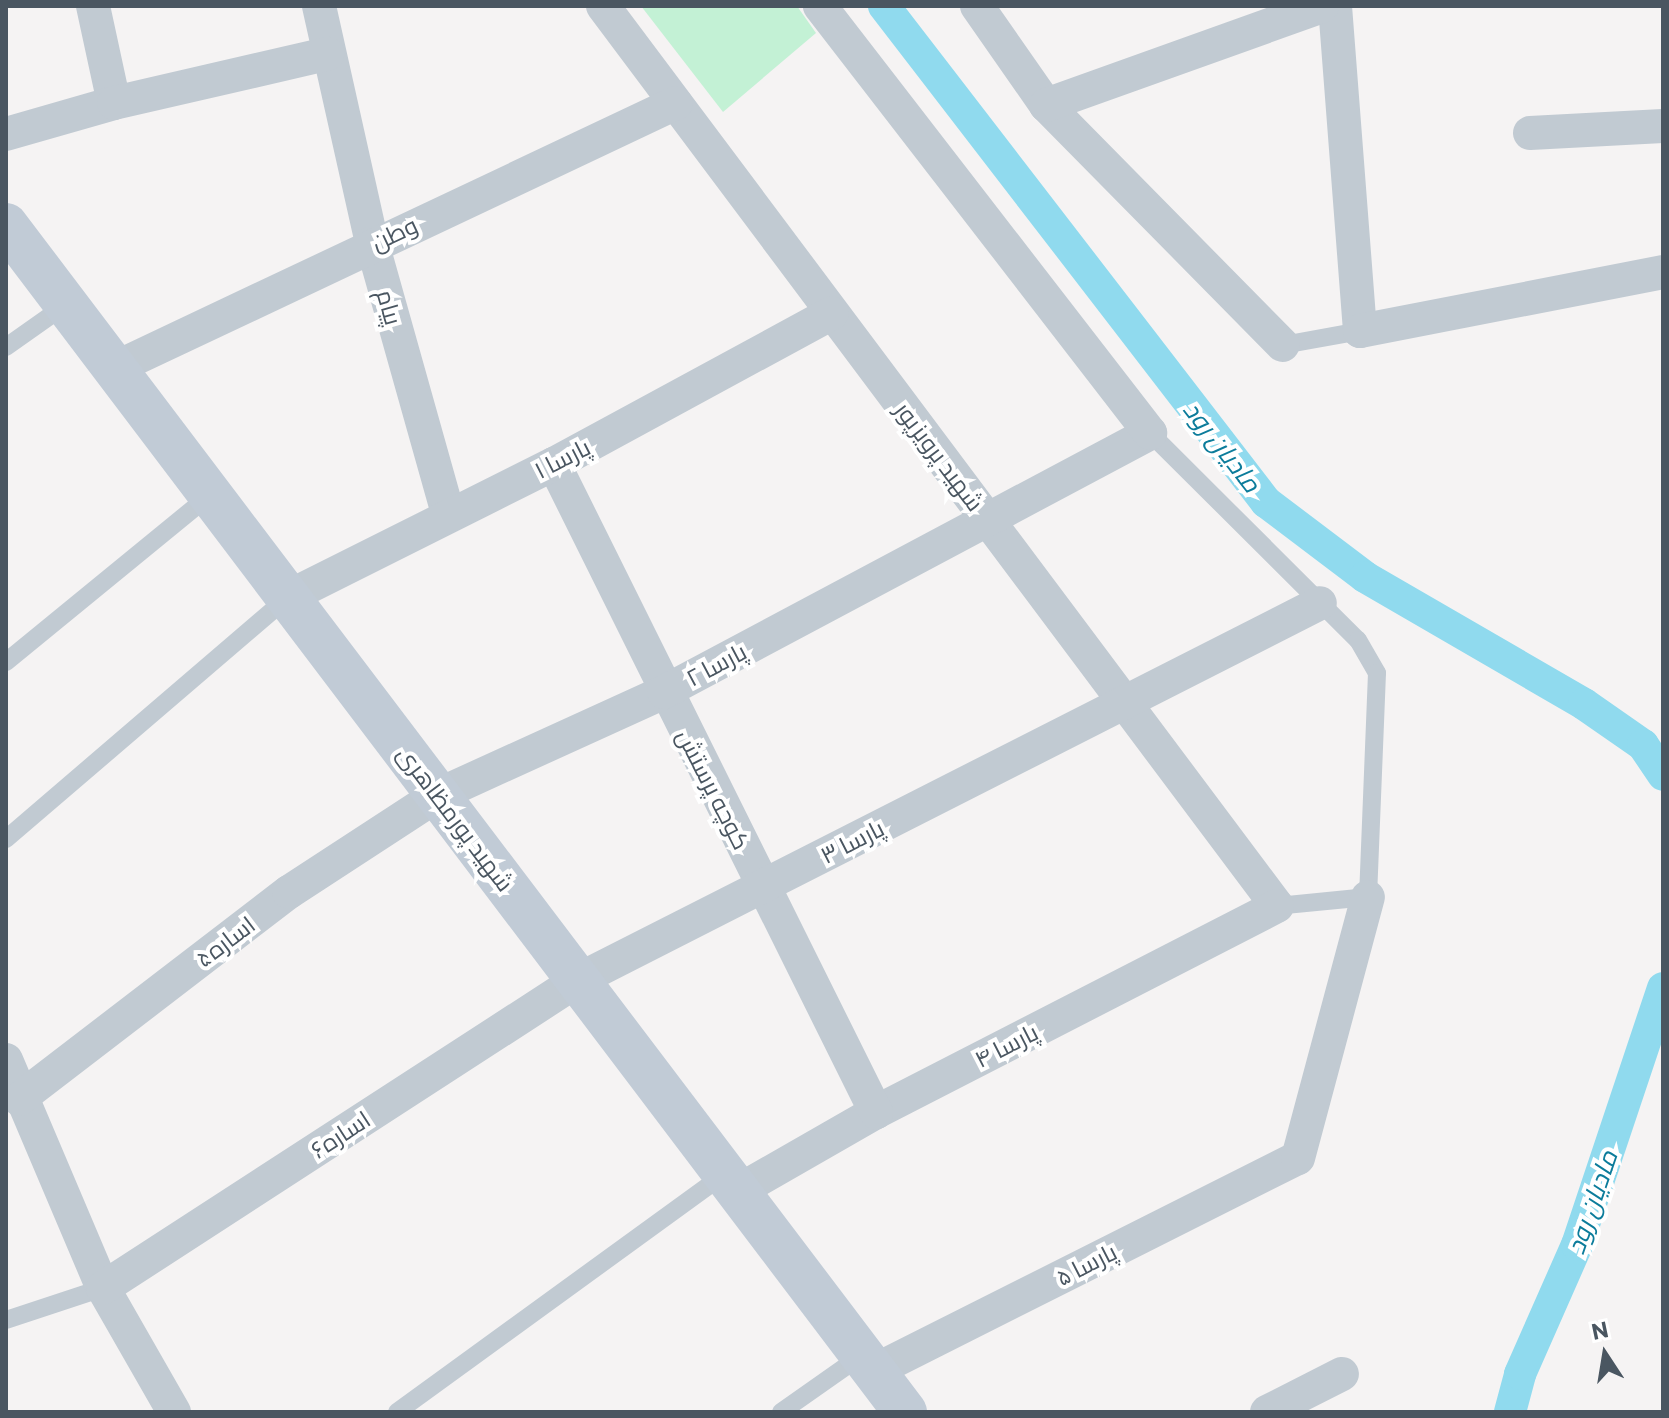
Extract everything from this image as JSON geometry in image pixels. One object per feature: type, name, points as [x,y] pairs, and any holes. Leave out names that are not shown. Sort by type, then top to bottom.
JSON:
[{"type":"street","points":[[93,6],[114,103]]},
{"type":"street","name":"پیام","points":[[319,6],[327,54],[372,243],[448,513]]},
{"type":"street","name":"شهید پرویزپور","points":[[603,6],[1277,906]]},
{"type":"street","points":[[820,6],[1150,433]]},
{"type":"street","points":[[977,6],[1046,105],[1283,345]]},
{"type":"street","points":[[1046,105],[1322,6]]},
{"type":"street","points":[[1335,6],[1360,331],[1663,272]]},
{"type":"street","points":[[6,134],[114,103],[327,54]]},
{"type":"street","name":"وطن","points":[[115,368],[372,243],[676,103]]},
{"type":"street","points":[[1530,133],[1663,126]]},
{"type":"street","name":"شهید پورمظاهری","points":[[6,225],[905,1412]]},
{"type":"street","name":"پارسا ۱","points":[[288,597],[448,513],[554,464],[832,313]]},
{"type":"street","name":"پارسا ۲","points":[[438,795],[664,692],[1150,433]]},
{"type":"street","name":"کوچه پرستش","points":[[554,464],[664,692],[876,1112]]},
{"type":"street","name":"پارسا ۳","points":[[578,980],[1320,603]]},
{"type":"street","name":"اساره۵","points":[[12,1101],[289,892],[438,795]]},
{"type":"street","name":"پارسا ۵","points":[[868,1363],[1298,1158],[1368,897]]},
{"type":"street","name":"پارسا ۴","points":[[732,1182],[876,1112],[1277,906]]},
{"type":"street","name":"اساره۶","points":[[103,1288],[578,980]]},
{"type":"street","points":[[6,1060],[12,1101],[103,1288],[174,1412]]},
{"type":"street","points":[[1267,1412],[1342,1374]]},
{"type":"lane","points":[[6,347],[67,304]]},
{"type":"lane","points":[[1283,345],[1360,331]]},
{"type":"lane","points":[[1150,433],[1358,640],[1377,673],[1368,897],[1277,906]]},
{"type":"lane","points":[[6,662],[46,624],[211,494]]},
{"type":"lane","points":[[6,839],[288,597]]},
{"type":"lane","points":[[397,1412],[732,1182]]},
{"type":"lane","points":[[6,1320],[103,1288]]},
{"type":"lane","points":[[781,1412],[868,1363]]},
{"type":"green space","points":[[641,6],[797,6],[816,33],[723,112]]},
{"type":"waterway","name":"مادیان رود","points":[[884,6],[1266,502],[1365,577],[1584,704],[1643,745],[1663,775]]},
{"type":"waterway","name":"مادیان رود","points":[[1510,1412],[1520,1374],[1577,1245],[1663,988]]}]
